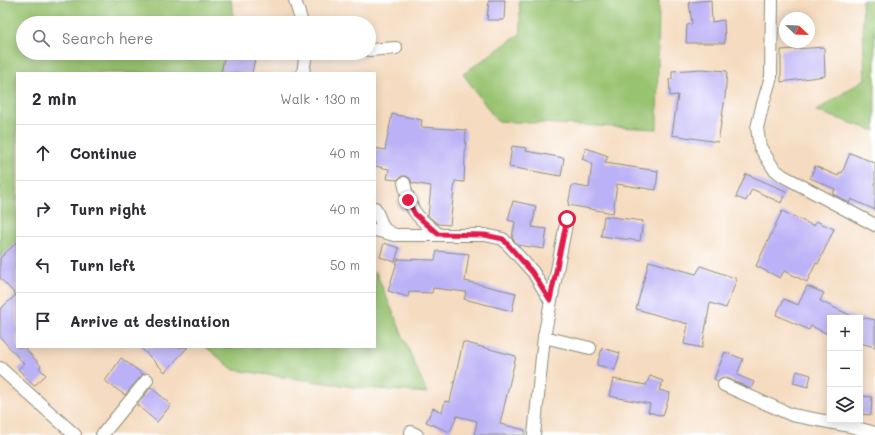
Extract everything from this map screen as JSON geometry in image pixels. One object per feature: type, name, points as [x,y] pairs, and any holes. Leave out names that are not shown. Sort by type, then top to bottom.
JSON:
[{"type":"street","points":[[295,0],[300,16]]},
{"type":"street","points":[[772,0],[771,78],[757,128],[760,147],[774,169],[783,176],[875,225]]},
{"type":"street","points":[[376,49],[396,48]]},
{"type":"street","points":[[304,72],[305,60]]},
{"type":"street","points":[[404,183],[408,200],[415,214],[438,234]]},
{"type":"street","points":[[376,210],[384,228],[394,235]]},
{"type":"street","points":[[534,435],[544,337],[567,219]]},
{"type":"street","points":[[376,230],[394,235],[485,235],[503,239],[532,272],[550,300]]},
{"type":"street","points":[[544,337],[590,348]]},
{"type":"street","points":[[0,368],[76,435]]},
{"type":"street","points":[[102,435],[147,380]]},
{"type":"street","points":[[724,385],[792,415],[850,426],[875,433]]},
{"type":"green space","points":[[0,0],[231,0],[233,16],[16,16],[16,60],[238,60],[239,72],[16,72],[16,270],[0,273]]},
{"type":"green space","points":[[519,0],[659,0],[657,129],[497,121],[463,74],[521,33]]},
{"type":"green space","points":[[862,0],[875,0],[875,131],[816,111],[865,79]]},
{"type":"green space","points":[[376,272],[427,393],[354,387],[234,370],[207,348],[376,348]]},
{"type":"building","points":[[489,0],[505,0],[504,20],[487,20]]},
{"type":"building","points":[[711,0],[712,22],[724,20],[725,43],[686,43],[687,25],[692,24],[689,2]]},
{"type":"building","points":[[824,47],[825,76],[781,82],[781,50]]},
{"type":"building","points":[[224,60],[255,60],[252,72],[221,72]]},
{"type":"building","points":[[702,69],[727,71],[725,98],[718,142],[672,135],[678,95],[670,96],[669,79],[672,79],[672,71]]},
{"type":"building","points":[[392,114],[422,120],[421,127],[466,130],[464,182],[455,181],[450,225],[438,224],[428,216],[431,186],[412,183],[410,178],[406,176],[402,176],[397,180],[387,179],[389,169],[376,166],[376,148],[385,150]]},
{"type":"building","points":[[512,146],[527,148],[526,151],[564,158],[561,176],[509,167]]},
{"type":"building","points":[[586,148],[608,156],[605,163],[658,171],[656,190],[617,184],[613,213],[568,205],[572,185],[589,188],[592,163],[582,159]]},
{"type":"building","points":[[850,153],[875,163],[875,210],[851,199],[849,203],[833,194],[835,189],[810,178],[815,166],[838,176],[840,172],[842,173]]},
{"type":"building","points":[[746,174],[786,191],[781,203],[752,189],[746,201],[736,197]]},
{"type":"building","points":[[513,201],[536,206],[532,227],[547,229],[544,249],[518,245],[512,238],[515,222],[508,220]]},
{"type":"building","points":[[782,211],[814,226],[816,221],[834,229],[818,264],[816,263],[807,282],[784,271],[780,278],[756,266]]},
{"type":"building","points":[[604,216],[643,221],[640,241],[601,236]]},
{"type":"building","points":[[16,243],[16,295],[0,278],[0,258]]},
{"type":"building","points":[[384,243],[399,248],[395,262],[380,257]]},
{"type":"building","points":[[437,251],[469,254],[465,281],[516,293],[512,311],[464,299],[466,292],[433,288],[432,293],[409,292],[408,297],[388,291],[398,259],[435,260]]},
{"type":"building","points":[[649,261],[696,274],[701,266],[737,279],[726,308],[710,303],[702,348],[684,344],[688,324],[636,309]]},
{"type":"building","points":[[807,286],[824,293],[820,301],[850,315],[827,315],[827,334],[811,326],[809,330],[776,315],[784,299],[798,305]]},
{"type":"building","points":[[16,295],[16,348],[25,348],[41,366],[39,368],[46,375],[34,386],[18,369],[24,364],[0,337],[0,309]]},
{"type":"building","points":[[863,318],[875,320],[875,347],[863,344]]},
{"type":"building","points":[[463,342],[516,356],[500,424],[525,430],[525,435],[474,435],[477,421],[457,416],[450,432],[426,422],[433,408],[442,412],[445,401],[450,402]]},
{"type":"building","points":[[141,348],[187,348],[165,372]]},
{"type":"building","points":[[602,348],[620,353],[615,370],[597,365]]},
{"type":"building","points":[[725,352],[743,359],[737,375],[754,382],[751,389],[727,378],[723,378],[718,381],[714,379]]},
{"type":"building","points":[[121,358],[143,374],[125,395],[105,381]]},
{"type":"building","points":[[797,371],[811,375],[808,387],[793,383]]},
{"type":"building","points":[[650,376],[663,381],[659,390],[670,393],[663,416],[648,412],[650,404],[609,396],[613,379],[646,385]]},
{"type":"building","points":[[151,387],[171,405],[157,422],[137,405]]},
{"type":"building","points":[[863,396],[872,397],[871,415],[863,414]]},
{"type":"route","points":[[408,200],[415,214],[438,234],[485,235],[503,239],[532,272],[550,300],[567,219]]}]
